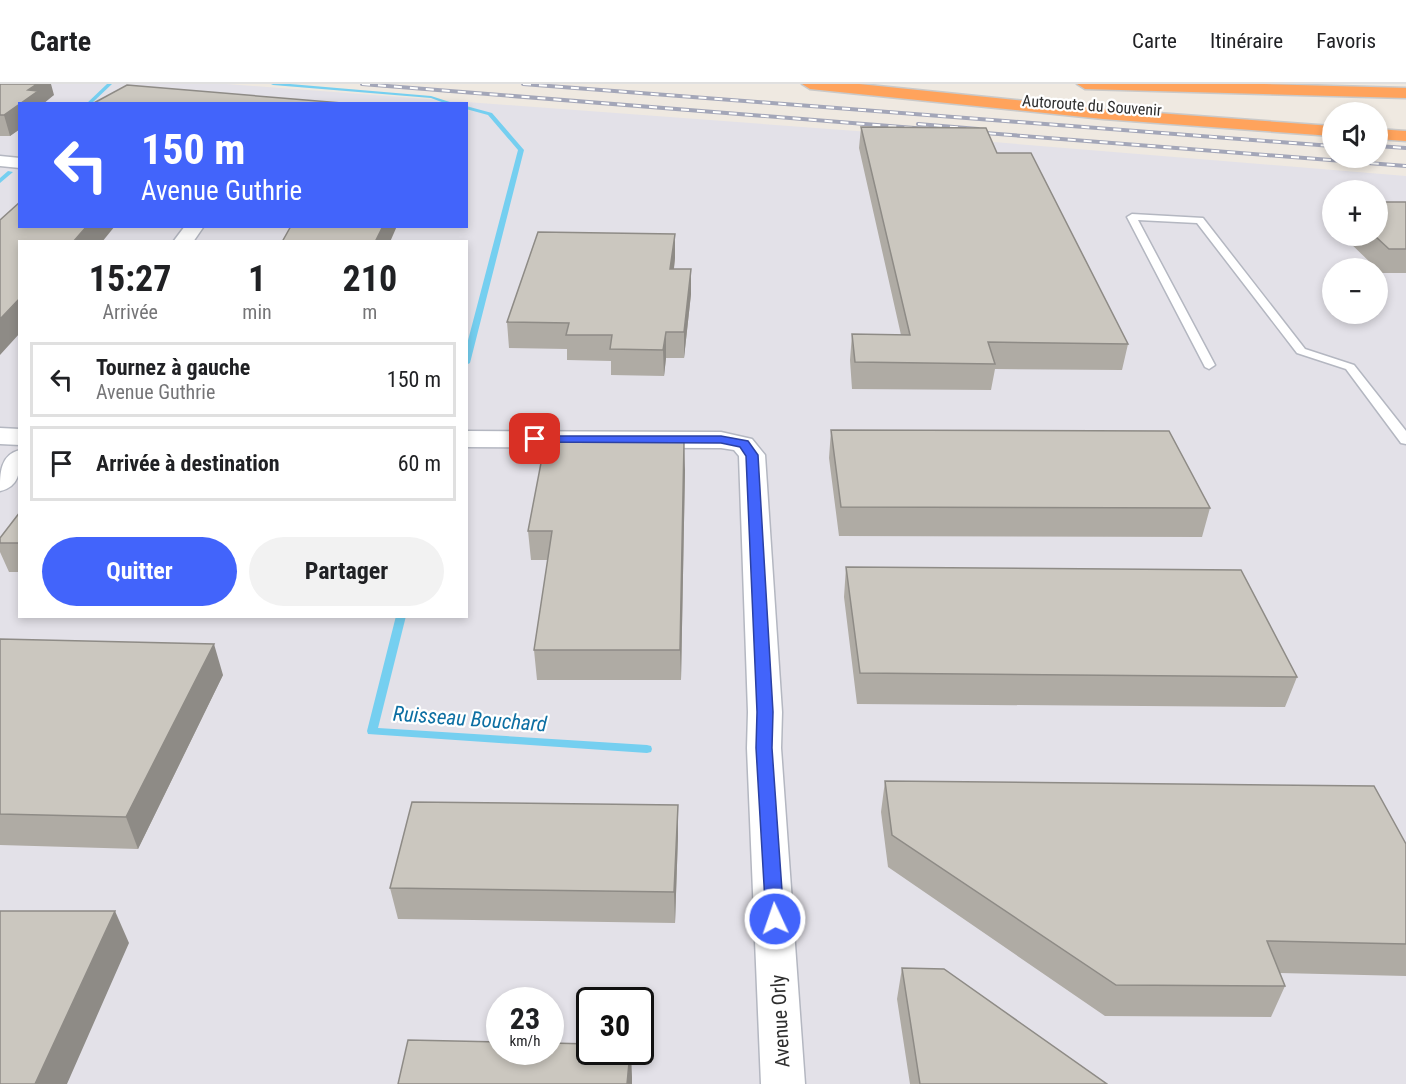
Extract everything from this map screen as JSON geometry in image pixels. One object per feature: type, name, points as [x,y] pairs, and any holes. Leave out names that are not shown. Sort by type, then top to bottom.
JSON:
[{"type":"highway","points":[[810,84],[1103,114],[1322,130]]},
{"type":"highway","name":"Autoroute du Souvenir","points":[[816,84],[1322,121]]},
{"type":"highway","points":[[970,84],[994,86]]},
{"type":"highway","points":[[1078,88],[1406,93]]},
{"type":"highway","name":"Autoroute du Souvenir","points":[[1078,88],[1255,106]]},
{"type":"highway","points":[[1388,126],[1406,127]]},
{"type":"highway","points":[[1388,135],[1406,136]]},
{"type":"street","points":[[0,161],[18,163]]},
{"type":"street","points":[[0,436],[18,437]]},
{"type":"street","name":"Avenue Orly","points":[[468,439],[721,440],[744,444],[752,455],[765,712],[764,748],[783,1084]]},
{"type":"street","points":[[0,483],[18,460]]},
{"type":"lane","points":[[1209,365],[1132,217],[1200,220],[1301,351],[1350,367],[1406,440]]},
{"type":"shaded area","points":[[0,84],[227,84],[468,102],[18,102],[18,228],[468,228],[468,102],[1406,176],[1406,1084],[0,1084]]},
{"type":"building","points":[[0,84],[37,84],[28,90],[38,91],[22,102],[18,102],[18,105],[4,115],[0,115]]},
{"type":"building","points":[[127,85],[330,102],[96,102]]},
{"type":"building","points":[[861,127],[986,128],[997,153],[1031,153],[1128,344],[988,342],[995,364],[855,362],[852,334],[910,335]]},
{"type":"building","points":[[1388,202],[1406,202],[1406,249],[1389,249],[1386,246],[1388,246]]},
{"type":"building","points":[[18,204],[18,228],[85,228],[75,240],[18,240],[18,300],[0,319],[0,220]]},
{"type":"building","points":[[290,228],[382,228],[376,240],[283,240]]},
{"type":"building","points":[[538,232],[675,234],[670,269],[691,269],[684,332],[666,332],[663,350],[610,349],[612,335],[566,335],[569,323],[507,322]]},
{"type":"building","points":[[831,430],[1169,431],[1210,508],[841,507]]},
{"type":"building","points":[[545,442],[684,442],[680,650],[534,650],[552,531],[528,531]]},
{"type":"building","points":[[18,515],[18,543],[0,543],[0,538]]},
{"type":"building","points":[[846,567],[1241,570],[1297,677],[860,673]]},
{"type":"building","points":[[0,639],[214,644],[126,817],[0,814]]},
{"type":"building","points":[[885,781],[1374,786],[1406,844],[1406,944],[1267,941],[1285,986],[1116,985],[892,835]]},
{"type":"building","points":[[412,802],[678,805],[674,892],[390,888]]},
{"type":"building","points":[[0,911],[115,911],[35,1084],[0,1084]]},
{"type":"building","points":[[902,968],[944,969],[1107,1084],[920,1084]]},
{"type":"building","points":[[408,1040],[486,1042],[486,1065],[564,1065],[564,1043],[576,1044],[576,1065],[629,1065],[627,1084],[398,1084]]},
{"type":"waterway","points":[[90,102],[110,84]]},
{"type":"waterway","name":"Ruisseau Bouchard","points":[[273,84],[431,97],[447,102]]},
{"type":"waterway","name":"Ruisseau Bouchard","points":[[468,108],[490,114],[521,150],[468,355]]},
{"type":"waterway","points":[[0,181],[10,172]]},
{"type":"waterway","name":"Ruisseau Bouchard","points":[[400,618],[372,731],[647,749]]},
{"type":"railway","points":[[362,84],[927,129]]},
{"type":"railway","points":[[523,84],[1322,145]]},
{"type":"railway","points":[[918,124],[978,129]]},
{"type":"railway","points":[[972,132],[1406,166]]},
{"type":"railway","points":[[1388,147],[1406,148]]},
{"type":"route","points":[[535,439],[721,440],[744,444],[752,455],[765,712],[764,748],[775,919]]}]
